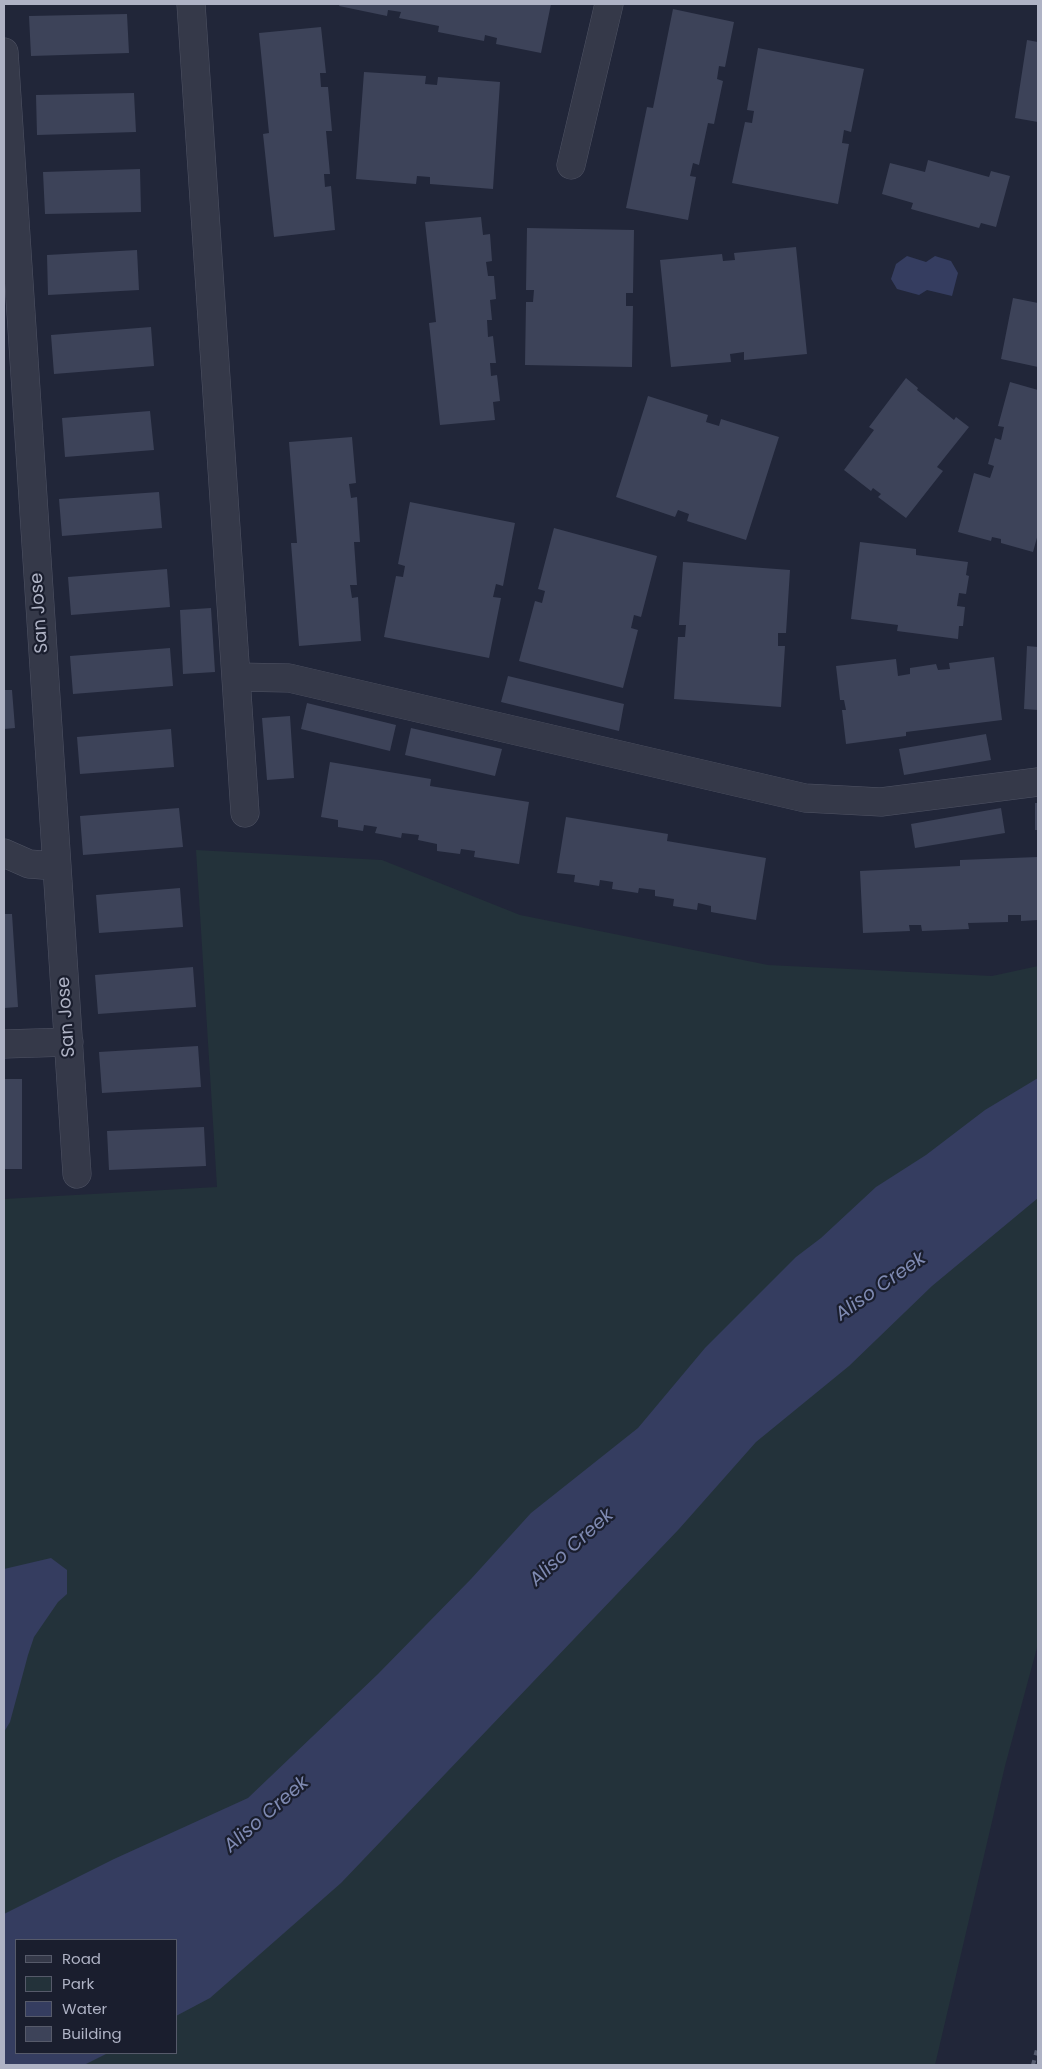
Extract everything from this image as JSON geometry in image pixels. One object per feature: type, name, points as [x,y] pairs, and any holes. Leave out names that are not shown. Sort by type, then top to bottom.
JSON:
[{"type":"street","points":[[191,4],[245,813]]},
{"type":"street","points":[[571,165],[609,4]]},
{"type":"street","name":"San Jose","points":[[4,52],[77,1174]]},
{"type":"street","points":[[236,677],[289,678],[804,798],[881,802],[1038,782]]},
{"type":"street","points":[[4,853],[29,864],[57,866]]},
{"type":"street","points":[[4,1044],[69,1042]]},
{"type":"green space","points":[[196,850],[382,860],[520,915],[768,965],[992,976],[1038,966],[1038,1644],[1005,1766],[935,2065],[4,2065],[4,1199],[217,1187]]},
{"type":"water","points":[[907,256],[926,262],[935,256],[951,261],[958,273],[952,296],[927,290],[919,295],[897,289],[891,279],[896,264]]},
{"type":"water","name":"Aliso Creek","points":[[1038,1078],[1038,1198],[932,1286],[849,1366],[756,1442],[679,1529],[341,1883],[210,1998],[178,2015],[178,1939],[15,1939],[15,2054],[106,2054],[84,2065],[4,2065],[4,1914],[114,1859],[248,1798],[378,1674],[471,1579],[531,1513],[638,1428],[705,1348],[796,1257],[821,1238],[876,1187],[926,1155],[985,1110]]},
{"type":"water","points":[[51,1558],[67,1570],[67,1594],[58,1602],[34,1637],[10,1722],[4,1732],[4,1569]]},
{"type":"building","points":[[340,4],[551,4],[541,53],[496,44],[497,38],[485,35],[484,41],[438,32],[439,26],[399,18],[401,12],[388,10],[387,16],[339,6]]},
{"type":"building","points":[[673,9],[734,22],[725,67],[719,66],[717,79],[723,81],[714,124],[708,123],[699,165],[693,163],[690,176],[696,177],[688,220],[626,208],[647,107],[653,108]]},
{"type":"building","points":[[127,14],[129,53],[31,56],[29,16]]},
{"type":"building","points":[[321,27],[326,73],[320,73],[321,87],[328,87],[332,131],[326,131],[330,174],[324,174],[325,187],[331,186],[335,230],[274,237],[263,134],[269,133],[259,33]]},
{"type":"building","points":[[1027,40],[1038,42],[1038,122],[1015,118]]},
{"type":"building","points":[[758,48],[864,69],[851,132],[844,130],[842,143],[849,144],[838,204],[732,183],[745,122],[752,123],[754,111],[747,110]]},
{"type":"building","points":[[364,72],[426,76],[425,84],[437,85],[438,77],[500,82],[493,189],[430,184],[430,177],[417,176],[416,184],[356,179]]},
{"type":"building","points":[[134,93],[136,132],[37,135],[36,95]]},
{"type":"building","points":[[928,160],[989,177],[991,171],[1010,176],[996,227],[981,223],[979,228],[911,209],[913,203],[882,194],[890,163],[925,172]]},
{"type":"building","points":[[140,169],[141,212],[45,214],[43,172]]},
{"type":"building","points":[[481,217],[483,235],[490,234],[492,261],[486,262],[488,276],[494,276],[496,299],[490,300],[492,320],[487,320],[488,337],[493,336],[496,363],[490,363],[491,376],[497,375],[500,401],[493,402],[495,420],[440,425],[429,323],[436,322],[425,222]]},
{"type":"building","points":[[527,228],[634,230],[633,293],[626,293],[626,306],[633,306],[632,367],[525,365],[526,302],[533,302],[534,290],[526,290]]},
{"type":"building","points":[[796,247],[807,354],[744,360],[744,352],[730,354],[731,362],[671,367],[660,260],[722,254],[723,261],[735,260],[734,253]]},
{"type":"building","points":[[137,250],[139,290],[48,295],[47,255]]},
{"type":"building","points":[[1013,298],[1038,303],[1038,367],[1001,359]]},
{"type":"building","points":[[151,327],[154,366],[54,374],[51,335]]},
{"type":"building","points":[[906,378],[918,388],[917,390],[954,420],[956,417],[969,427],[937,467],[943,471],[906,518],[878,497],[881,494],[873,488],[871,491],[844,470],[874,430],[869,427]]},
{"type":"building","points":[[1010,382],[1038,390],[1038,534],[1033,552],[1001,543],[1001,539],[992,537],[991,541],[958,532],[974,473],[990,478],[994,466],[988,464],[995,438],[1001,440],[1004,427],[998,426]]},
{"type":"building","points":[[648,396],[708,415],[706,422],[719,426],[721,419],[779,437],[746,540],[687,521],[689,514],[678,510],[675,517],[616,497]]},
{"type":"building","points":[[150,411],[154,450],[65,457],[62,418]]},
{"type":"building","points":[[352,437],[356,483],[349,484],[351,498],[357,497],[360,542],[354,542],[357,585],[350,585],[352,598],[358,597],[361,641],[299,646],[291,543],[297,543],[289,442]]},
{"type":"building","points":[[159,492],[162,528],[62,536],[59,499]]},
{"type":"building","points":[[410,502],[515,523],[503,586],[496,584],[493,597],[501,598],[489,658],[384,637],[396,576],[403,577],[405,566],[398,564]]},
{"type":"building","points":[[554,528],[657,556],[641,617],[634,615],[631,628],[638,630],[623,688],[519,661],[535,601],[542,603],[545,591],[538,589]]},
{"type":"building","points":[[860,542],[916,549],[916,555],[968,562],[966,575],[969,576],[966,594],[959,593],[957,606],[965,607],[963,626],[959,626],[958,639],[897,631],[898,625],[851,619]]},
{"type":"building","points":[[683,562],[790,570],[786,633],[778,633],[778,646],[785,646],[781,707],[674,699],[678,637],[685,637],[686,625],[679,625]]},
{"type":"building","points":[[167,569],[170,607],[71,615],[68,577]]},
{"type":"building","points":[[211,608],[215,672],[183,674],[180,610]]},
{"type":"building","points":[[1027,646],[1038,647],[1038,710],[1024,709]]},
{"type":"building","points":[[170,648],[173,686],[73,694],[70,656]]},
{"type":"building","points":[[994,657],[1002,720],[906,732],[906,736],[846,744],[842,710],[846,710],[844,700],[840,700],[836,666],[896,659],[898,676],[910,674],[910,668],[936,664],[938,670],[950,669],[949,663]]},
{"type":"building","points":[[508,676],[624,704],[619,731],[501,702]]},
{"type":"building","points":[[4,690],[12,690],[15,728],[4,729]]},
{"type":"building","points":[[307,703],[396,725],[390,751],[301,729]]},
{"type":"building","points":[[290,716],[294,778],[267,780],[262,718]]},
{"type":"building","points":[[411,728],[502,749],[495,776],[405,755]]},
{"type":"building","points":[[171,729],[174,767],[80,774],[77,737]]},
{"type":"building","points":[[986,734],[991,760],[904,775],[899,749]]},
{"type":"building","points":[[330,762],[431,779],[430,786],[529,802],[519,864],[474,857],[475,851],[461,849],[460,854],[437,851],[437,844],[418,840],[419,835],[402,833],[401,838],[375,833],[377,827],[364,825],[363,831],[338,827],[338,820],[321,817]]},
{"type":"building","points":[[1035,803],[1038,803],[1038,830],[1035,830]]},
{"type":"building","points":[[179,808],[183,847],[83,855],[80,816]]},
{"type":"building","points":[[1001,808],[1005,833],[915,848],[911,824]]},
{"type":"building","points":[[566,817],[668,834],[667,841],[766,858],[756,920],[711,912],[711,906],[698,903],[697,910],[673,906],[674,899],[655,896],[655,890],[639,888],[638,893],[612,889],[613,882],[600,880],[599,886],[574,882],[575,875],[557,873]]},
{"type":"building","points":[[1038,857],[1038,920],[1021,921],[1021,915],[1008,915],[1008,922],[968,923],[969,929],[922,931],[921,925],[909,925],[910,931],[863,933],[860,871],[960,866],[960,860]]},
{"type":"building","points":[[180,888],[183,927],[99,933],[96,895]]},
{"type":"building","points":[[4,914],[12,914],[18,1007],[4,1008]]},
{"type":"building","points":[[193,967],[196,1007],[98,1014],[95,975]]},
{"type":"building","points":[[198,1046],[201,1087],[102,1093],[99,1052]]},
{"type":"building","points":[[4,1079],[22,1079],[22,1169],[4,1169]]},
{"type":"building","points":[[204,1127],[206,1166],[109,1170],[107,1131]]},
{"type":"railway","points":[[1033,2065],[1038,2046]]}]
